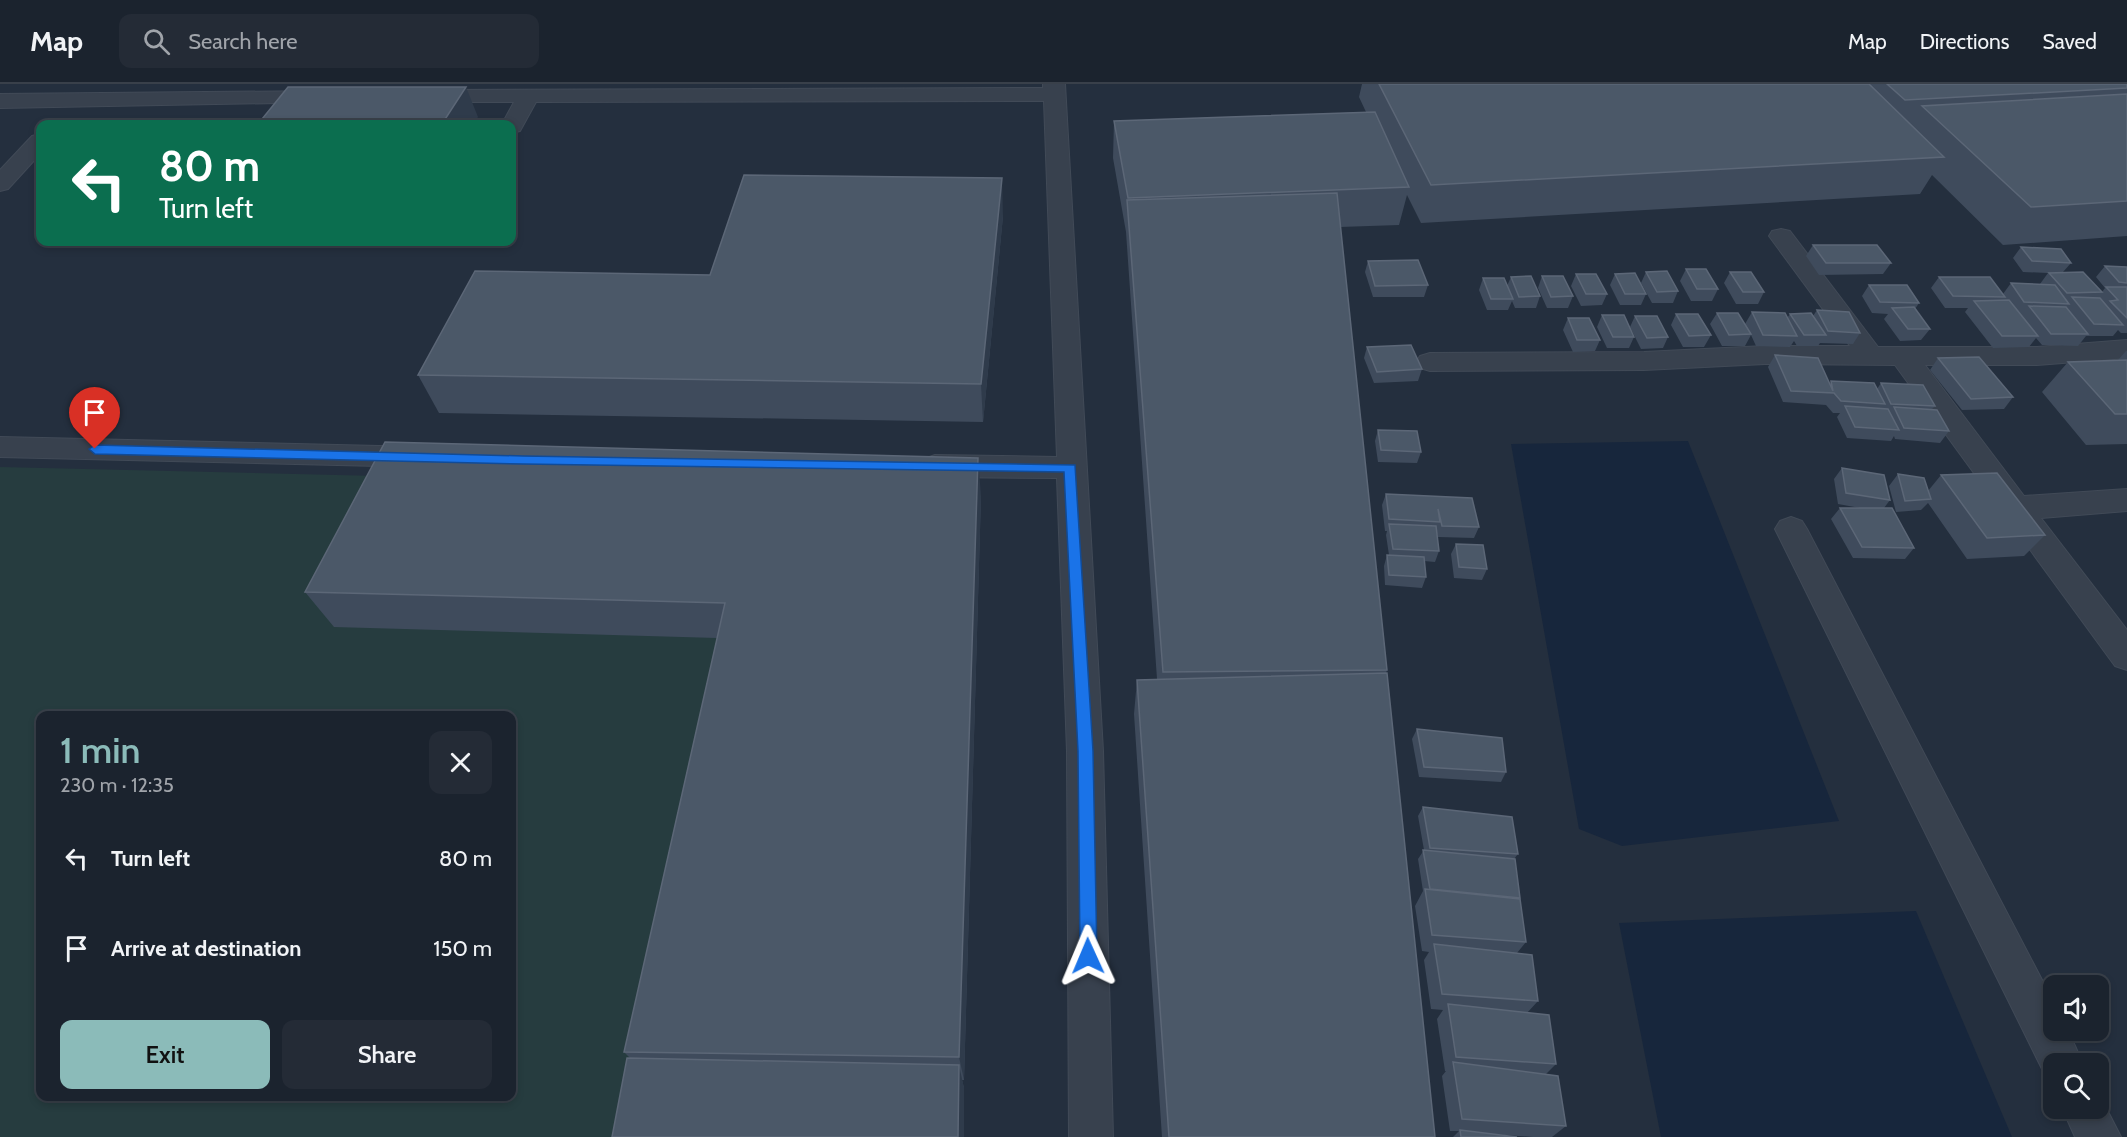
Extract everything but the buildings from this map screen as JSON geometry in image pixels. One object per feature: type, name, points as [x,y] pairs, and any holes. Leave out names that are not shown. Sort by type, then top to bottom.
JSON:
[{"type":"street","points":[[409,96],[1054,89],[1085,751],[1091,1137]]},
{"type":"street","points":[[515,120],[528,96]]},
{"type":"street","points":[[276,115],[290,97]]},
{"type":"street","points":[[0,101],[350,97]]},
{"type":"street","points":[[60,120],[78,100]]},
{"type":"street","points":[[0,184],[36,145]]},
{"type":"street","points":[[1781,236],[1871,356]]},
{"type":"street","points":[[1430,362],[1619,362],[1718,359],[1763,355],[2007,356],[2094,353],[2127,349]]},
{"type":"street","points":[[1903,356],[2127,656]]},
{"type":"street","points":[[0,447],[452,458]]},
{"type":"street","points":[[904,466],[1070,468]]},
{"type":"street","points":[[2017,508],[2127,500]]},
{"type":"street","points":[[1791,529],[2056,1053]]},
{"type":"street","points":[[2090,1119],[2099,1137]]},
{"type":"green space","points":[[0,467],[420,477],[755,625],[629,1137],[0,1137]]},
{"type":"water","points":[[1688,441],[1839,821],[1622,846],[1579,829],[1511,444]]},
{"type":"water","points":[[1916,911],[2012,1137],[1661,1137],[1619,923]]},
{"type":"route","points":[[95,449],[523,460],[1070,468],[1085,751],[1088,956]]}]
